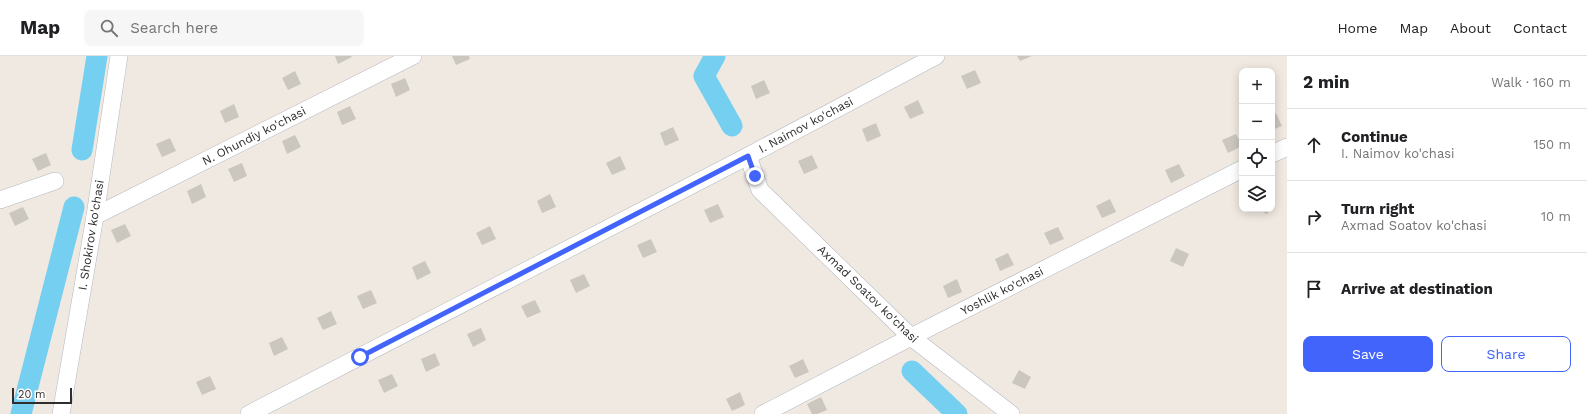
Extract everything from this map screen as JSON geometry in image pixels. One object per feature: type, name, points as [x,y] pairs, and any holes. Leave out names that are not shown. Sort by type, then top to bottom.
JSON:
[{"type":"street","name":"I. Shokirov ko'chasi","points":[[61,414],[95,216],[118,56]]},
{"type":"street","name":"N. Ohundiy ko'chasi","points":[[95,216],[413,56]]},
{"type":"street","name":"I. Naimov ko'chasi","points":[[249,414],[748,156],[936,56]]},
{"type":"street","points":[[1275,153],[1287,147]]},
{"type":"street","name":"Axmad Soatov ko'chasi","points":[[748,156],[760,190],[911,337],[1011,414]]},
{"type":"street","name":"Yoshlik ko'chasi","points":[[763,414],[1239,171]]},
{"type":"street","points":[[0,200],[55,181]]},
{"type":"building","points":[[335,56],[351,56],[352,57],[338,64]]},
{"type":"building","points":[[452,56],[469,56],[470,59],[456,65]]},
{"type":"building","points":[[1017,56],[1032,56],[1020,61]]},
{"type":"building","points":[[975,70],[981,83],[967,89],[961,76]]},
{"type":"building","points":[[295,71],[301,84],[288,90],[282,78]]},
{"type":"building","points":[[405,78],[410,90],[396,97],[391,84]]},
{"type":"building","points":[[764,80],[770,93],[756,99],[751,86]]},
{"type":"building","points":[[918,100],[924,113],[910,119],[904,107]]},
{"type":"building","points":[[234,104],[239,117],[225,123],[220,111]]},
{"type":"building","points":[[350,106],[356,119],[342,125],[337,112]]},
{"type":"building","points":[[1275,114],[1282,126],[1275,129]]},
{"type":"building","points":[[876,123],[881,136],[867,142],[862,129]]},
{"type":"building","points":[[673,127],[679,140],[665,146],[660,133]]},
{"type":"building","points":[[1236,134],[1239,140],[1239,148],[1228,153],[1222,140]]},
{"type":"building","points":[[295,135],[301,147],[287,154],[282,141]]},
{"type":"building","points":[[170,138],[176,151],[162,157],[156,144]]},
{"type":"building","points":[[46,153],[51,165],[38,171],[32,159]]},
{"type":"building","points":[[812,155],[818,168],[804,174],[798,161]]},
{"type":"building","points":[[620,156],[626,169],[612,175],[606,163]]},
{"type":"building","points":[[242,163],[247,176],[234,182],[228,169]]},
{"type":"building","points":[[1179,164],[1185,176],[1171,183],[1165,170]]},
{"type":"building","points":[[201,184],[206,197],[192,204],[187,191]]},
{"type":"building","points":[[550,194],[556,207],[542,213],[537,201]]},
{"type":"building","points":[[1110,199],[1116,212],[1102,218],[1096,206]]},
{"type":"building","points":[[718,204],[724,217],[710,223],[704,210]]},
{"type":"building","points":[[23,207],[29,219],[15,226],[9,213]]},
{"type":"building","points":[[125,224],[131,236],[117,243],[111,230]]},
{"type":"building","points":[[490,226],[496,239],[482,245],[476,233]]},
{"type":"building","points":[[1058,227],[1064,239],[1050,245],[1044,233]]},
{"type":"building","points":[[651,239],[657,252],[643,258],[637,245]]},
{"type":"building","points":[[1176,248],[1189,254],[1183,267],[1170,261]]},
{"type":"building","points":[[1008,253],[1014,265],[1000,271],[995,259]]},
{"type":"building","points":[[425,261],[431,273],[417,280],[412,267]]},
{"type":"building","points":[[584,274],[590,286],[576,293],[570,280]]},
{"type":"building","points":[[957,279],[962,292],[948,298],[943,286]]},
{"type":"building","points":[[371,290],[377,303],[363,309],[357,296]]},
{"type":"building","points":[[535,300],[541,312],[527,318],[521,306]]},
{"type":"building","points":[[331,311],[337,324],[323,330],[317,318]]},
{"type":"building","points":[[481,328],[486,340],[473,347],[467,334]]},
{"type":"building","points":[[282,337],[288,349],[274,356],[269,343]]},
{"type":"building","points":[[435,353],[440,365],[426,372],[421,359]]},
{"type":"building","points":[[803,359],[809,372],[795,378],[789,366]]},
{"type":"building","points":[[1019,370],[1031,377],[1025,389],[1012,383]]},
{"type":"building","points":[[392,374],[398,386],[384,393],[378,380]]},
{"type":"building","points":[[210,376],[216,389],[202,395],[196,382]]},
{"type":"building","points":[[740,392],[745,405],[732,411],[726,399]]},
{"type":"building","points":[[821,397],[827,410],[817,414],[812,414],[807,404]]},
{"type":"waterway","points":[[82,150],[97,56]]},
{"type":"waterway","points":[[715,56],[704,76],[732,126]]},
{"type":"waterway","points":[[21,414],[74,207]]},
{"type":"waterway","points":[[912,371],[957,414]]},
{"type":"route","points":[[360,357],[748,156],[755,176]]}]
